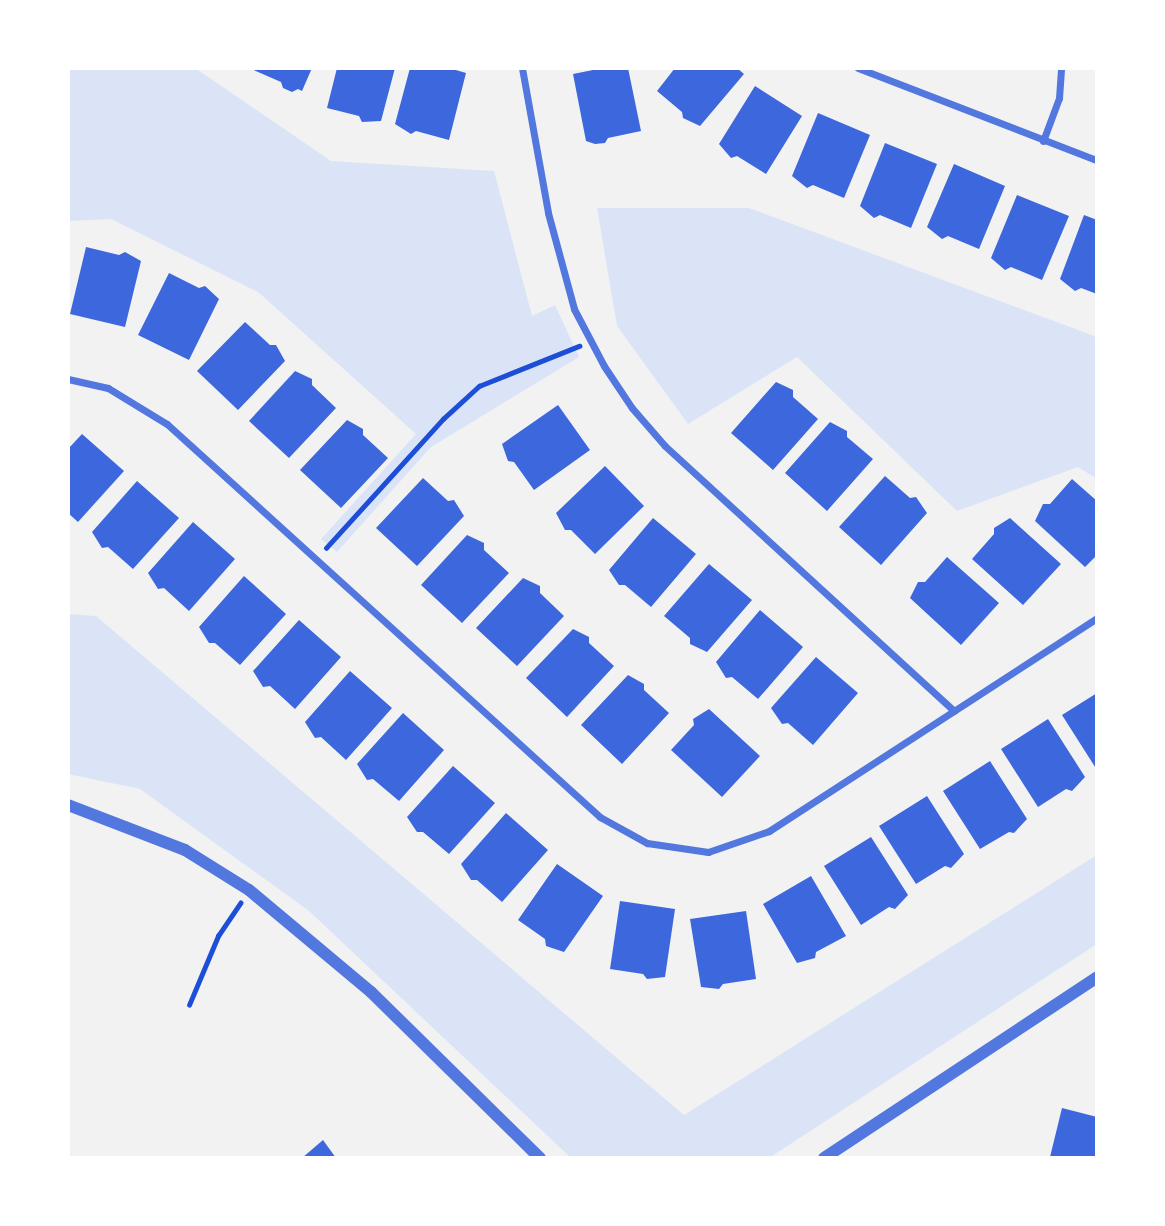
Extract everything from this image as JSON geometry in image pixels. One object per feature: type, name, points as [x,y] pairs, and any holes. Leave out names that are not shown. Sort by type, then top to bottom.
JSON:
[{"type":"street","points":[[522,68],[548,213],[573,309],[632,408],[665,446],[954,711]]},
{"type":"street","points":[[858,68],[1097,160]]},
{"type":"street","points":[[1043,141],[1059,98],[1061,68]]},
{"type":"street","points":[[68,379],[107,388],[167,424],[600,817],[647,843],[708,852],[769,831],[1097,618]]},
{"type":"street","points":[[68,805],[185,850],[249,890],[371,992],[540,1158]]},
{"type":"street","points":[[824,1158],[1097,977]]},
{"type":"path","points":[[316,559],[443,419],[479,386],[591,342]]},
{"type":"path","points":[[189,1005],[218,936],[238,906]]},
{"type":"shaded area","points":[[68,68],[195,68],[331,161],[494,171],[532,316],[555,305],[579,357],[431,447],[337,552],[321,539],[416,434],[258,292],[111,219],[68,221]]},
{"type":"shaded area","points":[[597,208],[749,208],[1097,337],[1097,479],[1078,467],[957,511],[797,357],[688,424],[617,326]]},
{"type":"shaded area","points":[[68,614],[96,616],[684,1115],[1097,855],[1097,944],[769,1158],[571,1158],[309,911],[140,789],[68,774]]},
{"type":"building","points":[[249,68],[312,68],[302,91],[298,89],[292,92],[283,88],[281,82]]},
{"type":"building","points":[[337,68],[395,68],[381,121],[362,122],[359,116],[327,108]]},
{"type":"building","points":[[410,68],[449,68],[466,73],[449,140],[416,131],[411,134],[395,124]]},
{"type":"building","points":[[603,68],[628,68],[641,131],[608,138],[605,143],[595,144],[586,141],[573,74]]},
{"type":"building","points":[[675,68],[737,68],[744,74],[700,126],[683,118],[682,112],[657,91]]},
{"type":"building","points":[[755,86],[802,116],[766,174],[737,156],[731,158],[719,144]]},
{"type":"building","points":[[818,113],[870,135],[844,198],[813,185],[807,188],[792,176]]},
{"type":"building","points":[[885,143],[937,164],[911,228],[880,215],[874,218],[860,206]]},
{"type":"building","points":[[954,164],[1005,186],[979,249],[948,236],[942,239],[927,227]]},
{"type":"building","points":[[1017,195],[1069,216],[1042,280],[1011,267],[1005,270],[991,258]]},
{"type":"building","points":[[1084,215],[1097,220],[1097,294],[1081,288],[1075,291],[1060,279]]},
{"type":"building","points":[[86,247],[119,255],[125,252],[141,261],[125,327],[70,314]]},
{"type":"building","points":[[169,273],[199,288],[205,286],[219,299],[189,360],[138,335]]},
{"type":"building","points":[[245,322],[270,345],[276,345],[285,361],[238,410],[197,371]]},
{"type":"building","points":[[295,371],[312,379],[312,385],[336,408],[289,458],[249,421]]},
{"type":"building","points":[[776,382],[793,390],[793,397],[818,419],[773,470],[731,433]]},
{"type":"building","points":[[558,405],[590,450],[534,490],[514,462],[508,461],[502,444]]},
{"type":"building","points":[[347,420],[363,429],[363,435],[388,458],[341,508],[300,470]]},
{"type":"building","points":[[830,422],[847,431],[847,437],[873,459],[827,511],[785,473]]},
{"type":"building","points":[[82,434],[124,471],[78,522],[68,513],[68,449]]},
{"type":"building","points":[[605,466],[644,506],[595,554],[571,530],[565,530],[556,513]]},
{"type":"building","points":[[885,476],[910,498],[916,497],[927,513],[881,565],[839,527]]},
{"type":"building","points":[[423,478],[448,501],[454,500],[464,516],[417,566],[376,528]]},
{"type":"building","points":[[1072,479],[1097,501],[1097,555],[1085,567],[1035,521],[1043,504],[1050,504]]},
{"type":"building","points":[[137,481],[179,518],[133,569],[108,547],[102,548],[92,532]]},
{"type":"building","points":[[653,518],[696,554],[651,607],[625,585],[619,585],[609,570]]},
{"type":"building","points":[[1010,518],[1061,564],[1023,605],[972,559],[994,534],[994,528]]},
{"type":"building","points":[[193,522],[235,559],[189,611],[164,588],[158,589],[148,573]]},
{"type":"building","points":[[467,535],[484,543],[484,550],[509,573],[462,623],[421,585]]},
{"type":"building","points":[[947,557],[999,603],[961,645],[910,598],[918,582],[925,582]]},
{"type":"building","points":[[709,564],[752,600],[707,652],[690,644],[690,638],[664,616]]},
{"type":"building","points":[[244,576],[286,614],[240,665],[215,643],[209,643],[199,627]]},
{"type":"building","points":[[523,578],[540,586],[540,593],[564,616],[517,666],[476,628]]},
{"type":"building","points":[[760,610],[803,647],[758,699],[732,677],[726,678],[716,662]]},
{"type":"building","points":[[299,620],[341,657],[295,709],[270,686],[263,687],[253,671]]},
{"type":"building","points":[[573,629],[589,637],[589,643],[614,666],[567,717],[526,678]]},
{"type":"building","points":[[816,657],[858,693],[813,745],[788,723],[782,724],[771,708]]},
{"type":"building","points":[[350,671],[392,708],[346,760],[321,737],[315,738],[305,722]]},
{"type":"building","points":[[628,675],[644,684],[644,690],[669,713],[622,764],[581,725]]},
{"type":"building","points":[[1097,693],[1097,770],[1062,715]]},
{"type":"building","points":[[709,709],[760,756],[722,797],[671,750],[694,725],[693,719]]},
{"type":"building","points":[[403,713],[444,750],[399,801],[373,779],[367,780],[357,764]]},
{"type":"building","points":[[1048,719],[1085,777],[1072,791],[1066,789],[1038,807],[1001,749]]},
{"type":"building","points":[[990,761],[1027,819],[1014,833],[1009,832],[980,849],[943,791]]},
{"type":"building","points":[[453,766],[495,803],[449,854],[423,832],[417,832],[407,817]]},
{"type":"building","points":[[927,796],[964,854],[951,868],[945,866],[916,884],[879,826]]},
{"type":"building","points":[[506,813],[548,850],[502,902],[477,880],[471,880],[461,864]]},
{"type":"building","points":[[871,837],[908,895],[895,909],[889,907],[861,925],[824,866]]},
{"type":"building","points":[[557,864],[603,896],[564,952],[546,946],[545,939],[518,920]]},
{"type":"building","points":[[811,876],[846,936],[816,952],[815,958],[797,963],[763,904]]},
{"type":"building","points":[[620,901],[675,909],[665,977],[647,979],[643,974],[610,969]]},
{"type":"building","points":[[746,911],[756,979],[723,984],[719,989],[701,987],[690,919]]},
{"type":"building","points":[[1062,1108],[1097,1117],[1097,1158],[1050,1157]]},
{"type":"building","points":[[323,1140],[336,1158],[302,1158]]}]
